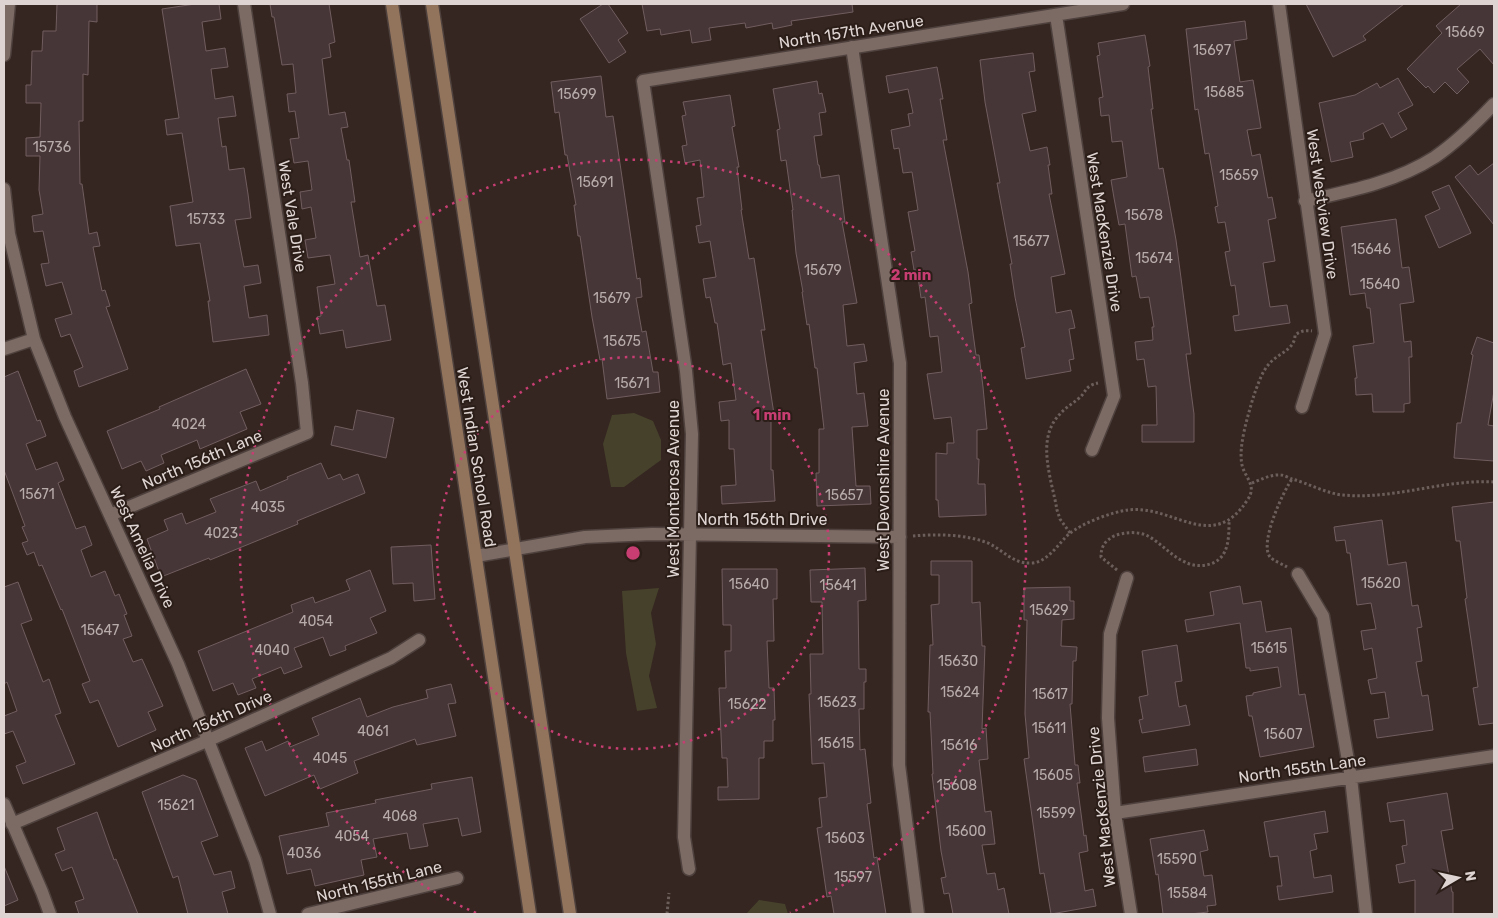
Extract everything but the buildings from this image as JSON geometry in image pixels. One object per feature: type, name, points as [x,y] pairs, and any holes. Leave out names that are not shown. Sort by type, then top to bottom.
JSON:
[{"type":"main road","name":"West Indian School Road","points":[[392,4],[530,914]]},
{"type":"main road","name":"West Indian School Road","points":[[432,4],[570,914]]},
{"type":"street","points":[[4,55],[9,4]]},
{"type":"street","name":"West Vale Drive","points":[[244,4],[302,383],[307,433]]},
{"type":"street","name":"North 157th Avenue","points":[[643,81],[1123,4]]},
{"type":"street","name":"West Westview Drive","points":[[1279,4],[1325,334],[1302,407]]},
{"type":"street","name":"West MacKenzie Drive","points":[[1056,14],[1114,396],[1092,450]]},
{"type":"street","name":"West Devonshire Avenue","points":[[852,47],[900,363],[899,765],[918,914]]},
{"type":"street","name":"West Monterosa Avenue","points":[[643,81],[689,394],[692,434],[684,837],[689,869]]},
{"type":"street","points":[[1305,201],[1350,191],[1399,176],[1435,157],[1466,133],[1494,104]]},
{"type":"street","name":"West Amelia Drive","points":[[4,189],[9,234],[34,339],[65,417],[178,664],[255,860],[270,914]]},
{"type":"street","points":[[4,349],[34,339]]},
{"type":"street","name":"North 156th Lane","points":[[110,515],[307,433]]},
{"type":"street","name":"North 156th Drive","points":[[476,556],[562,540],[652,534],[900,537]]},
{"type":"street","points":[[1298,574],[1323,616],[1351,778],[1366,914]]},
{"type":"street","name":"West MacKenzie Drive","points":[[1127,578],[1110,634],[1108,718],[1115,813],[1131,914]]},
{"type":"street","name":"North 156th Drive","points":[[12,824],[209,740],[391,658],[419,640]]},
{"type":"street","name":"North 155th Lane","points":[[1115,813],[1494,756]]},
{"type":"street","points":[[4,804],[50,914]]},
{"type":"street","name":"North 155th Lane","points":[[308,914],[457,878]]},
{"type":"path","points":[[1127,578],[1101,557],[1101,548],[1108,540],[1119,534],[1130,532],[1146,535],[1188,564],[1206,565],[1216,561],[1225,551],[1229,521],[1249,498],[1252,483],[1242,465],[1242,450],[1254,397],[1260,380],[1269,364],[1282,352],[1291,347],[1295,341],[1295,335],[1300,331],[1306,330],[1325,334]]},
{"type":"path","points":[[1070,533],[1057,510],[1046,453],[1048,436],[1053,422],[1060,414],[1081,398],[1084,391],[1092,385],[1111,380]]},
{"type":"path","points":[[1252,483],[1281,475],[1341,495],[1369,496],[1394,494],[1453,482],[1494,482]]},
{"type":"path","points":[[1292,478],[1277,506],[1269,535],[1268,552],[1271,557],[1298,574]]},
{"type":"path","points":[[900,537],[936,535],[978,540],[989,544],[1018,562],[1032,564],[1042,560],[1070,533],[1088,523],[1127,510],[1139,509],[1202,526],[1229,521]]},
{"type":"path","points":[[668,914],[670,893]]},
{"type":"shaded area","points":[[634,413],[653,421],[661,440],[661,460],[624,487],[611,487],[603,444],[612,415]]},
{"type":"shaded area","points":[[659,588],[651,613],[656,644],[649,676],[657,708],[637,711],[626,653],[622,591]]},
{"type":"shaded area","points":[[759,900],[785,904],[788,914],[746,914]]}]
